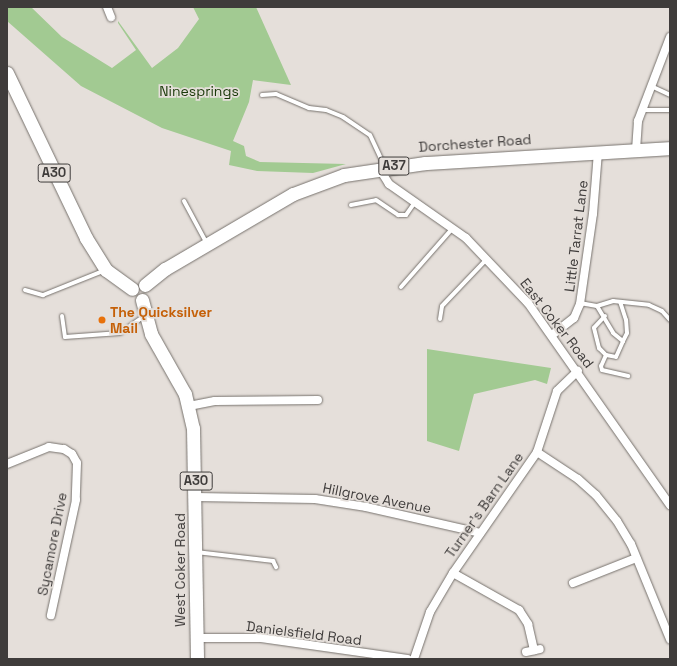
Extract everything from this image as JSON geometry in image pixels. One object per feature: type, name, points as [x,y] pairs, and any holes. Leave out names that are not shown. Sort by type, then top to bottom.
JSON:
[{"type":"highway","name":"A30","points":[[7,74],[86,238],[106,270],[132,289]]},
{"type":"highway","name":"Dorchester Road","points":[[145,284],[165,268],[307,187],[344,175],[382,167],[670,148]]},
{"type":"highway","points":[[137,283],[145,284],[149,292],[142,300],[134,298],[132,289],[137,283]]},
{"type":"highway","name":"West Coker Road","points":[[142,300],[151,334],[179,379],[189,406],[195,444],[196,638],[198,659]]},
{"type":"street","points":[[107,7],[111,17]]},
{"type":"street","points":[[636,150],[641,110],[670,38]]},
{"type":"street","name":"Little Tarrat Lane","points":[[552,336],[574,318],[580,303],[598,152]]},
{"type":"street","name":"East Coker Road","points":[[382,167],[389,184],[452,229],[487,260],[528,302],[578,371],[670,505]]},
{"type":"street","name":"Turner's Barn Lane","points":[[414,659],[430,612],[453,573],[537,452],[557,391],[578,371]]},
{"type":"street","points":[[189,406],[216,401],[318,400]]},
{"type":"street","name":"Sycamore Drive","points":[[7,464],[48,447],[64,449],[77,463],[76,500],[51,615]]},
{"type":"street","points":[[537,452],[578,479],[596,495],[617,521],[636,558],[670,639]]},
{"type":"street","name":"Hillgrove Avenue","points":[[196,497],[315,499],[366,507],[480,534]]},
{"type":"street","points":[[573,583],[636,558]]},
{"type":"street","points":[[453,573],[519,610],[528,624],[533,650]]},
{"type":"street","name":"Danielsfield Road","points":[[196,638],[261,638],[408,659]]},
{"type":"lane","points":[[651,86],[670,95]]},
{"type":"lane","points":[[262,95],[276,94],[309,108],[326,110],[343,117],[370,135],[382,167]]},
{"type":"lane","points":[[641,110],[670,110]]},
{"type":"lane","points":[[351,205],[376,200],[398,215],[406,216],[415,202]]},
{"type":"lane","points":[[184,201],[207,244]]},
{"type":"lane","points":[[401,287],[452,229]]},
{"type":"lane","points":[[440,319],[442,306],[487,260]]},
{"type":"lane","points":[[25,290],[43,295],[106,270]]},
{"type":"lane","points":[[580,303],[597,306],[609,301],[649,305],[662,311],[670,320]]},
{"type":"lane","points":[[605,316],[596,324],[594,333],[599,348],[606,355],[616,357],[623,341],[626,327],[620,302]]},
{"type":"lane","points":[[597,306],[605,316],[613,333],[623,341]]},
{"type":"lane","points":[[62,316],[65,337],[120,333],[146,314]]},
{"type":"lane","points":[[606,355],[601,366],[602,370],[628,376]]},
{"type":"lane","points":[[196,552],[273,561],[276,567]]},
{"type":"green space","name":"Ninesprings","points":[[7,7],[31,7],[62,37],[112,68],[136,50],[118,21],[152,68],[178,48],[199,19],[193,7],[256,7],[291,85],[253,80],[249,102],[233,141],[244,146],[246,156],[260,162],[346,164],[313,173],[257,171],[229,165],[231,151],[162,128],[81,86],[7,21]]},
{"type":"green space","points":[[427,349],[551,368],[547,384],[535,380],[474,394],[459,451],[427,441]]},
{"type":"place","name":"The Quicksilver Mail","points":[[102,320]]}]
